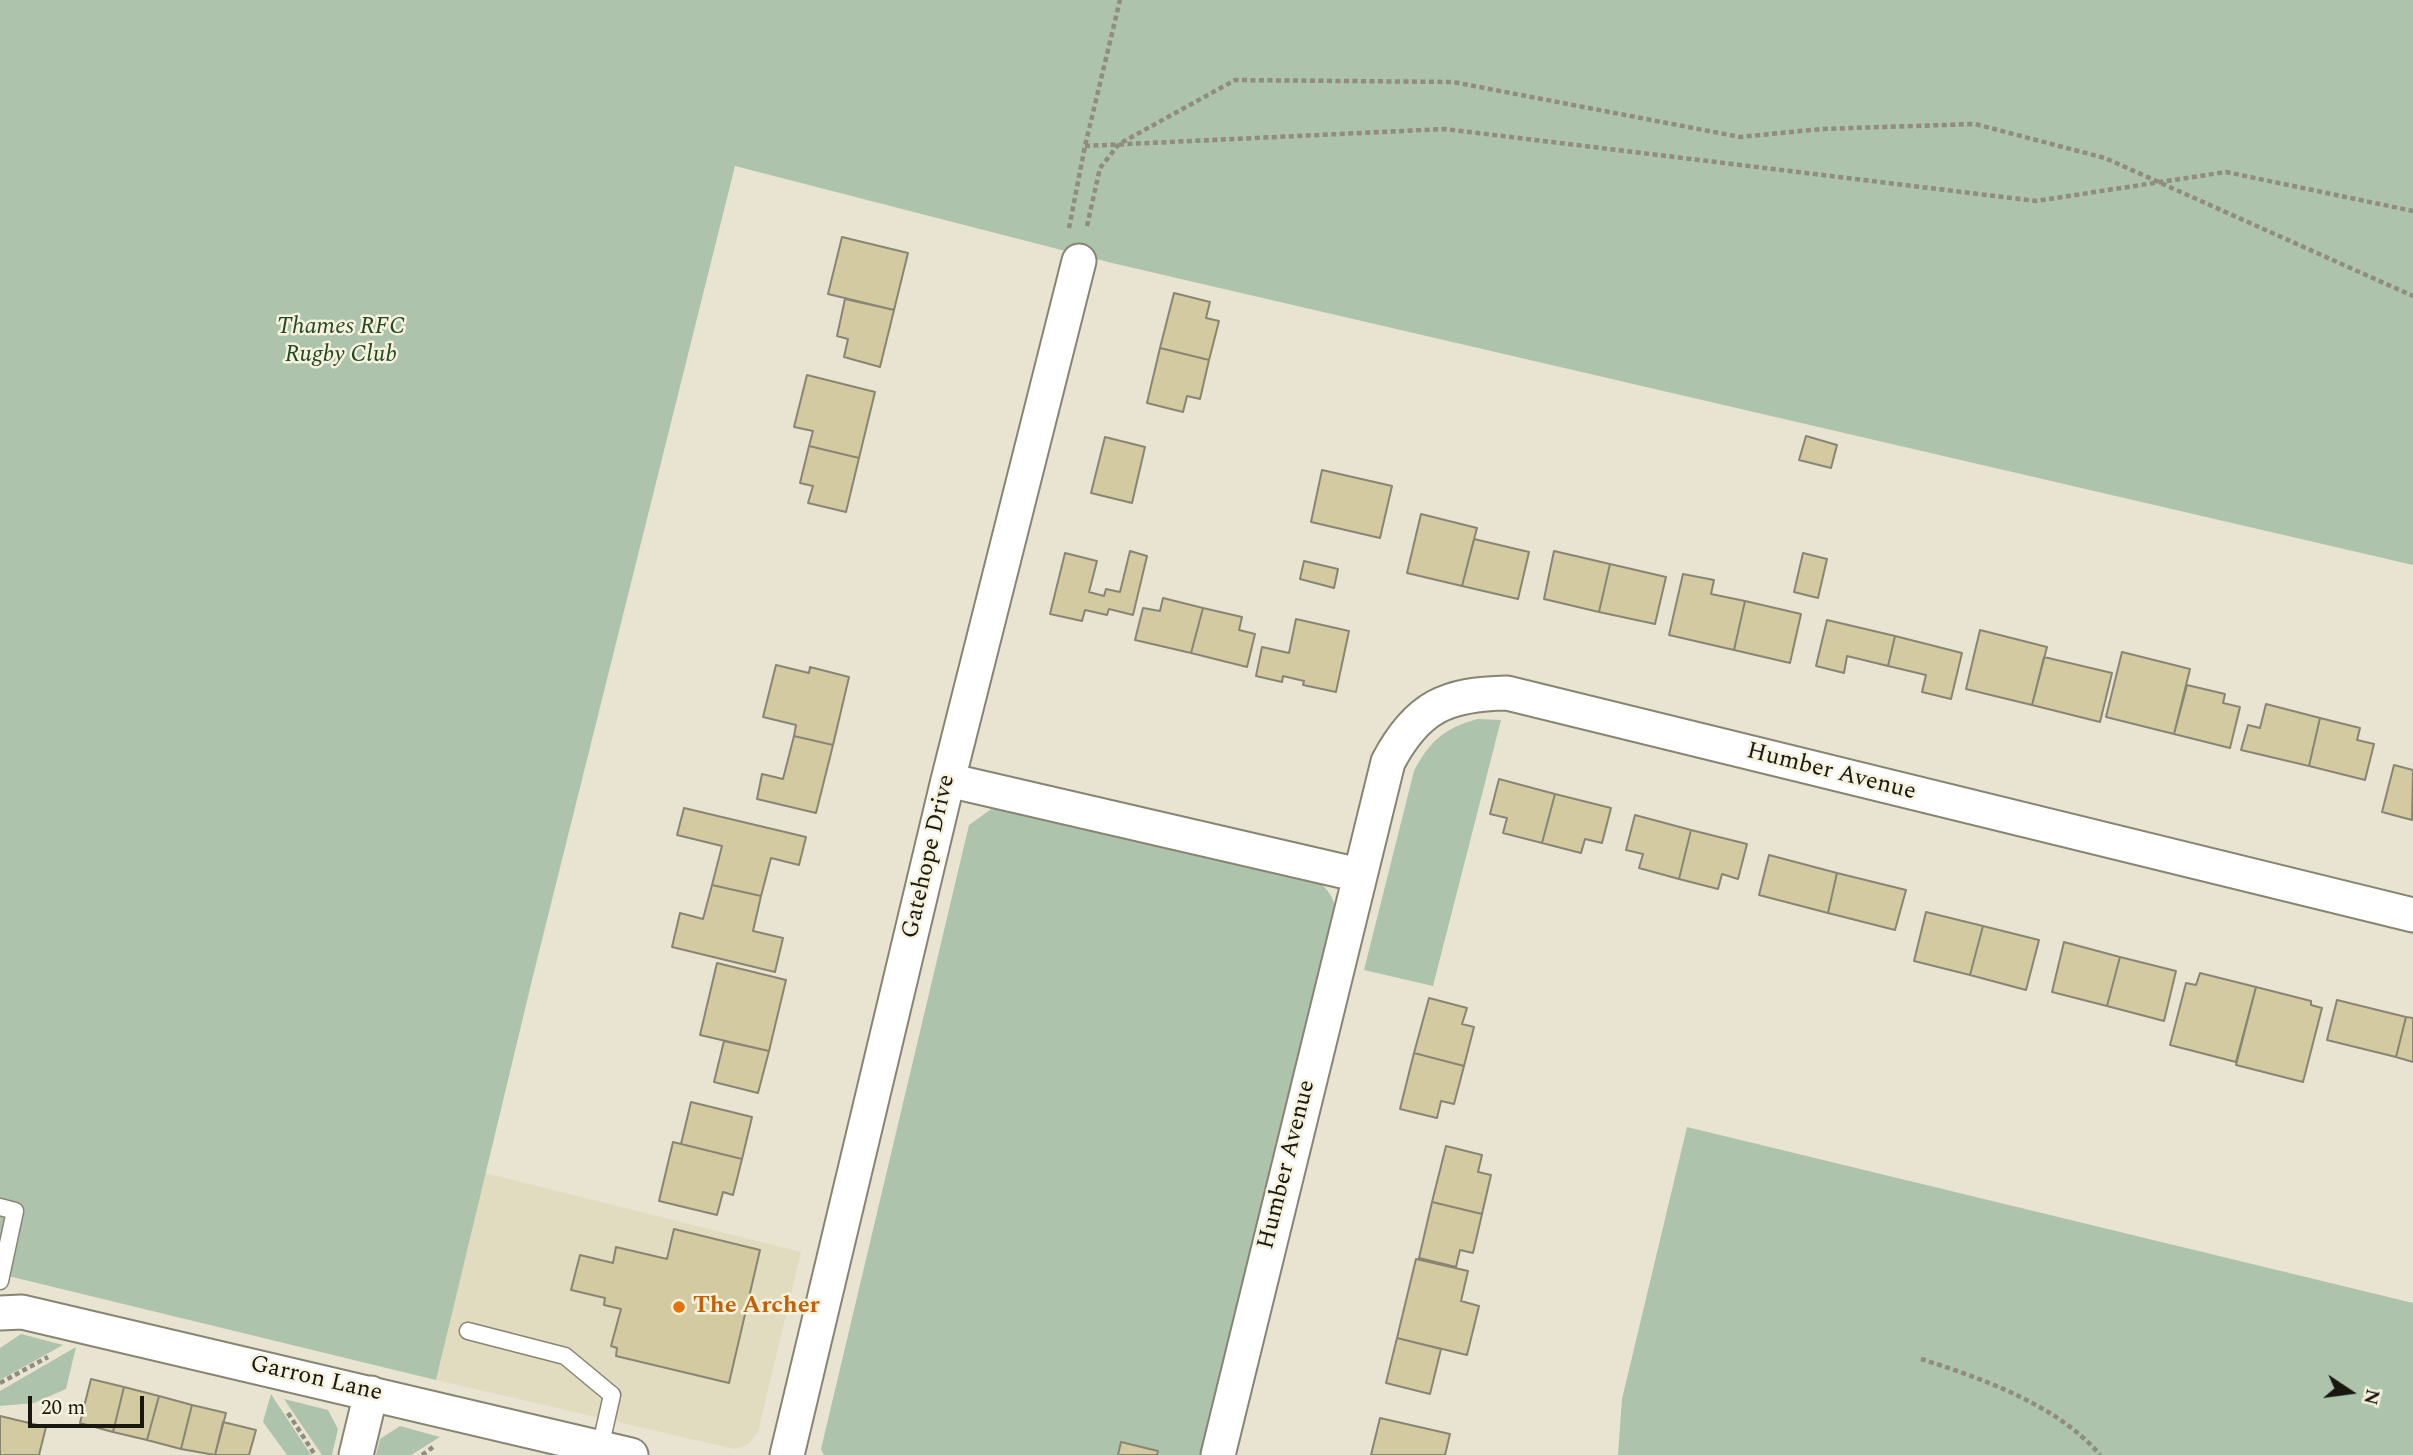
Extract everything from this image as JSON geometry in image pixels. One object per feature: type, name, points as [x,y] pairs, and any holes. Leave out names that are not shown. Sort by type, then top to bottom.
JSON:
[{"type":"street","name":"Gatehope Drive","points":[[787,1455],[1073,249]]},
{"type":"street","name":"Humber Avenue","points":[[1218,1455],[1388,762],[1408,729],[1424,713],[1448,700],[1479,694],[1507,694],[2413,915]]},
{"type":"street","points":[[948,780],[1359,875]]},
{"type":"street","name":"Garron Lane","points":[[0,1312],[22,1312],[616,1451]]},
{"type":"street","points":[[356,1455],[371,1393]]},
{"type":"lane","points":[[0,1207],[15,1211],[0,1281]]},
{"type":"lane","points":[[468,1331],[565,1356],[612,1395],[616,1451]]},
{"type":"path","points":[[1073,249],[1085,146],[1120,0]]},
{"type":"path","points":[[1073,249],[1100,168],[1119,144],[1234,80],[1453,82],[1740,137],[1821,129],[1975,124],[2105,158],[2413,296]]},
{"type":"path","points":[[1085,146],[1445,129],[2036,201],[2227,172],[2413,211]]},
{"type":"path","points":[[0,1383],[55,1353]]},
{"type":"path","points":[[1921,1359],[1971,1375],[2033,1403],[2090,1443],[2100,1455]]},
{"type":"path","points":[[287,1411],[315,1455]]},
{"type":"shaded area","points":[[485,1173],[801,1252],[758,1432],[749,1444],[734,1449],[436,1380]]},
{"type":"green space","name":"Thames RFC Rugby Club","points":[[0,0],[2413,0],[2413,565],[1112,263],[735,166],[533,976],[436,1380],[0,1274]]},
{"type":"green space","points":[[1478,719],[1501,720],[1433,986],[1364,970],[1414,771],[1426,751],[1439,737]]},
{"type":"green space","points":[[997,805],[1316,880],[1333,899],[1336,916],[1205,1455],[824,1455],[821,1449],[969,825]]},
{"type":"green space","points":[[1687,1127],[2413,1303],[2413,1455],[1618,1455],[1622,1399]]},
{"type":"green space","points":[[21,1334],[63,1345],[0,1380],[0,1348]]},
{"type":"green space","points":[[76,1347],[66,1389],[34,1403],[0,1406],[0,1391]]},
{"type":"green space","points":[[271,1394],[311,1455],[287,1455],[263,1422]]},
{"type":"green space","points":[[284,1399],[328,1410],[338,1429],[332,1455],[322,1455]]},
{"type":"green space","points":[[400,1426],[440,1437],[411,1455],[376,1455],[380,1439]]},
{"type":"building","points":[[842,237],[908,253],[894,310],[828,294]]},
{"type":"building","points":[[1174,293],[1210,302],[1206,318],[1219,321],[1209,360],[1160,348]]},
{"type":"building","points":[[845,299],[894,310],[880,367],[844,357],[848,339],[837,336]]},
{"type":"building","points":[[1160,348],[1209,360],[1200,399],[1187,396],[1183,412],[1147,403]]},
{"type":"building","points":[[807,375],[875,392],[859,458],[809,446],[813,431],[794,427]]},
{"type":"building","points":[[1806,436],[1837,445],[1831,468],[1799,460]]},
{"type":"building","points":[[1105,437],[1145,447],[1132,503],[1091,493]]},
{"type":"building","points":[[809,446],[859,458],[846,512],[808,503],[813,486],[800,483]]},
{"type":"building","points":[[1322,470],[1392,486],[1380,538],[1311,522]]},
{"type":"building","points":[[1421,514],[1477,528],[1462,586],[1407,573]]},
{"type":"building","points":[[1474,539],[1529,552],[1518,599],[1462,586]]},
{"type":"building","points":[[1130,551],[1147,556],[1133,615],[1109,609],[1107,615],[1085,610],[1082,621],[1050,614],[1065,553],[1097,561],[1089,592],[1104,596],[1106,589],[1120,592]]},
{"type":"building","points":[[1554,551],[1610,564],[1599,612],[1544,599]]},
{"type":"building","points":[[1803,553],[1827,559],[1818,598],[1794,592]]},
{"type":"building","points":[[1304,561],[1338,569],[1334,588],[1300,579]]},
{"type":"building","points":[[1610,564],[1666,577],[1655,624],[1599,612]]},
{"type":"building","points":[[1683,574],[1714,580],[1711,594],[1745,601],[1734,650],[1669,635]]},
{"type":"building","points":[[1163,598],[1203,608],[1191,653],[1135,640],[1143,608],[1160,611]]},
{"type":"building","points":[[1745,601],[1801,614],[1790,663],[1734,650]]},
{"type":"building","points":[[1203,608],[1242,617],[1239,630],[1255,634],[1247,667],[1191,653]]},
{"type":"building","points":[[1296,619],[1349,631],[1336,692],[1303,685],[1304,681],[1283,676],[1282,682],[1256,676],[1262,647],[1289,653]]},
{"type":"building","points":[[1827,620],[1895,636],[1888,666],[1847,656],[1844,673],[1816,666]]},
{"type":"building","points":[[1980,630],[2047,647],[2032,705],[1966,689]]},
{"type":"building","points":[[1895,636],[1962,653],[1951,699],[1922,692],[1926,675],[1888,666]]},
{"type":"building","points":[[2122,652],[2190,669],[2174,734],[2106,717]]},
{"type":"building","points":[[2044,657],[2112,673],[2100,722],[2032,705]]},
{"type":"building","points":[[776,665],[809,673],[810,667],[849,677],[833,745],[794,736],[796,725],[763,717]]},
{"type":"building","points":[[2187,685],[2225,694],[2223,703],[2240,707],[2230,748],[2174,734]]},
{"type":"building","points":[[2266,704],[2320,718],[2309,766],[2241,750],[2248,725],[2260,728]]},
{"type":"building","points":[[2320,718],[2360,728],[2357,740],[2374,744],[2365,780],[2309,766]]},
{"type":"building","points":[[794,736],[833,745],[816,813],[757,799],[762,774],[783,779]]},
{"type":"building","points":[[2394,765],[2413,770],[2412,820],[2382,812]]},
{"type":"building","points":[[1499,779],[1555,794],[1542,843],[1503,833],[1507,818],[1490,814]]},
{"type":"building","points":[[1555,794],[1611,808],[1602,843],[1585,839],[1581,853],[1542,843]]},
{"type":"building","points":[[684,808],[806,837],[799,865],[771,858],[761,896],[712,885],[722,846],[677,835]]},
{"type":"building","points":[[1635,815],[1691,830],[1679,879],[1639,868],[1643,854],[1626,850]]},
{"type":"building","points":[[1691,830],[1747,844],[1738,879],[1722,874],[1718,889],[1679,879]]},
{"type":"building","points":[[1769,855],[1837,873],[1828,913],[1759,895]]},
{"type":"building","points":[[1837,873],[1906,890],[1895,930],[1828,913]]},
{"type":"building","points":[[712,885],[761,896],[753,931],[783,938],[775,972],[672,947],[680,913],[703,919]]},
{"type":"building","points":[[1926,912],[1983,926],[1970,975],[1914,961]]},
{"type":"building","points":[[1983,926],[2039,940],[2026,990],[1970,975]]},
{"type":"building","points":[[2064,942],[2120,957],[2107,1006],[2052,992]]},
{"type":"building","points":[[2120,957],[2176,971],[2164,1021],[2107,1006]]},
{"type":"building","points":[[717,963],[786,980],[769,1051],[700,1035]]},
{"type":"building","points":[[2200,973],[2256,987],[2236,1062],[2170,1045],[2186,983],[2196,985]]},
{"type":"building","points":[[2256,987],[2311,1001],[2311,1005],[2322,1008],[2303,1082],[2236,1065]]},
{"type":"building","points":[[1429,998],[1467,1008],[1462,1024],[1474,1027],[1464,1066],[1414,1053]]},
{"type":"building","points":[[2337,1000],[2406,1017],[2396,1057],[2327,1040]]},
{"type":"building","points":[[2406,1017],[2413,1018],[2413,1062],[2396,1057]]},
{"type":"building","points":[[724,1041],[769,1051],[758,1093],[714,1082]]},
{"type":"building","points":[[1414,1053],[1464,1066],[1454,1104],[1441,1101],[1437,1118],[1400,1109]]},
{"type":"building","points":[[691,1102],[752,1117],[742,1159],[681,1144]]},
{"type":"building","points":[[673,1142],[742,1159],[733,1195],[723,1192],[717,1215],[659,1201]]},
{"type":"building","points":[[1446,1146],[1482,1155],[1478,1172],[1491,1175],[1482,1214],[1432,1202]]},
{"type":"building","points":[[1432,1202],[1482,1214],[1473,1253],[1460,1250],[1456,1267],[1419,1258]]},
{"type":"building","name":"The Archer","points":[[674,1229],[760,1250],[729,1383],[616,1356],[617,1348],[611,1346],[621,1309],[604,1305],[605,1298],[571,1290],[580,1255],[613,1263],[616,1247],[667,1259]]},
{"type":"building","points":[[1416,1259],[1468,1271],[1461,1301],[1479,1306],[1467,1355],[1397,1338]]},
{"type":"building","points":[[1397,1338],[1441,1349],[1430,1394],[1386,1383]]},
{"type":"building","points":[[91,1379],[124,1387],[113,1432],[80,1423]]},
{"type":"building","points":[[124,1387],[159,1396],[147,1440],[113,1432]]},
{"type":"building","points":[[159,1396],[192,1405],[181,1449],[147,1440]]},
{"type":"building","points":[[192,1405],[226,1413],[215,1455],[181,1449]]},
{"type":"building","points":[[0,1416],[46,1427],[39,1455],[0,1455]]},
{"type":"building","points":[[1380,1418],[1450,1434],[1445,1455],[1371,1455]]},
{"type":"building","points":[[223,1422],[256,1430],[249,1455],[215,1455]]},
{"type":"building","points":[[1121,1442],[1158,1451],[1157,1455],[1118,1455]]},
{"type":"place","name":"The Archer","points":[[679,1307]]}]
